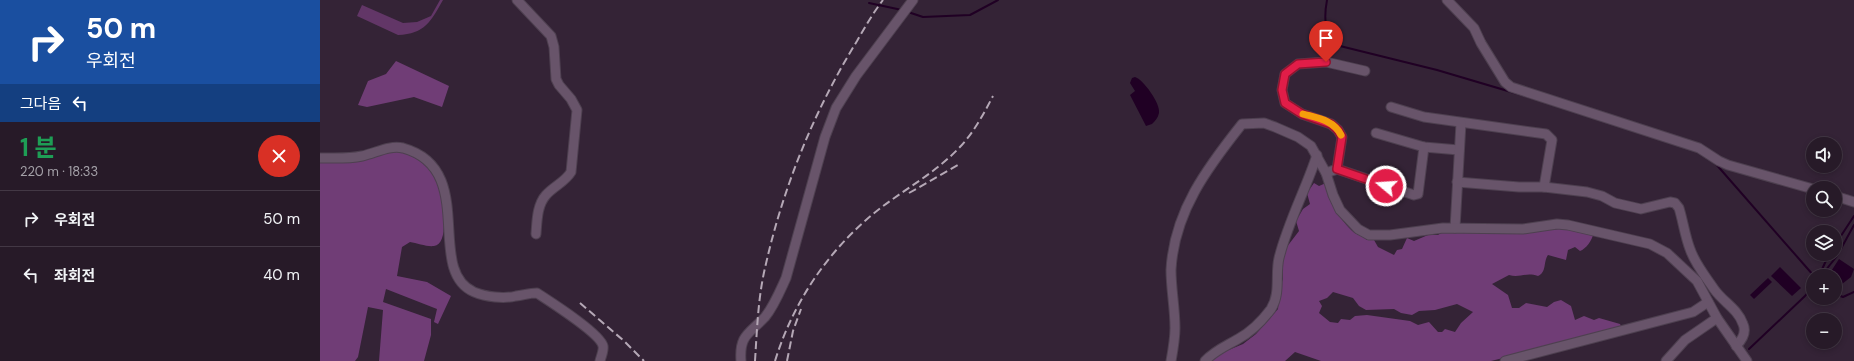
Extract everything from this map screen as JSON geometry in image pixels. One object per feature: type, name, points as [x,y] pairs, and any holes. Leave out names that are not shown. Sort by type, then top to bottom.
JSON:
[{"type":"street","points":[[517,0],[551,36],[554,47],[556,79],[559,86],[572,99],[577,110],[571,172],[567,179],[546,195],[540,204],[536,234]]},
{"type":"street","points":[[1447,0],[1474,28],[1481,43],[1505,82],[1511,87],[1699,148],[1718,161],[1728,165],[1806,187]]},
{"type":"street","points":[[741,361],[740,350],[742,340],[765,316],[776,300],[786,278],[824,137],[836,108],[856,76],[910,3]]},
{"type":"street","points":[[1337,169],[1342,137],[1338,130],[1331,124],[1302,114],[1285,103],[1282,90],[1285,74],[1298,64],[1326,62],[1365,71]]},
{"type":"street","points":[[1391,107],[1424,117],[1462,124],[1546,134],[1552,140],[1544,187]]},
{"type":"street","points":[[1171,361],[1175,328],[1171,270],[1174,244],[1184,210],[1198,184],[1218,154],[1242,124],[1264,123],[1298,137],[1311,146],[1326,173],[1333,195],[1346,218],[1358,229],[1369,235],[1390,235],[1455,228],[1523,230],[1557,224],[1645,243],[1667,253],[1697,281],[1717,318],[1747,361]]},
{"type":"street","points":[[1455,228],[1459,150],[1462,124]]},
{"type":"street","points":[[1376,133],[1424,147],[1459,150]]},
{"type":"street","points":[[320,158],[346,159],[394,147],[412,152],[426,160],[438,173],[442,183],[450,222],[450,256],[462,282],[474,292],[483,294],[507,297],[537,293],[580,323],[600,340],[603,346],[600,361]]},
{"type":"street","points":[[1326,173],[1337,169],[1414,195],[1418,194],[1424,147]]},
{"type":"street","points":[[1205,361],[1213,352],[1239,339],[1256,327],[1272,307],[1277,291],[1279,259],[1295,209],[1317,155]]},
{"type":"street","points":[[1457,182],[1519,187],[1544,187],[1587,192],[1602,196],[1615,203],[1641,209],[1670,202],[1675,203],[1679,208],[1687,241],[1696,261],[1715,291],[1735,310],[1743,323],[1744,333],[1742,339],[1736,346]]},
{"type":"street","points":[[1842,198],[1854,202]]},
{"type":"street","points":[[1505,361],[1693,312],[1708,302]]},
{"type":"street","points":[[1666,361],[1685,340],[1717,318]]},
{"type":"shaded area","points":[[440,0],[443,0],[431,20],[421,29],[407,34],[398,35],[357,16],[362,5],[403,23],[417,22],[431,16]]},
{"type":"shaded area","points":[[396,61],[449,86],[442,107],[414,97],[367,107],[358,105],[368,81],[386,74]]},
{"type":"shaded area","points":[[1135,77],[1151,92],[1159,109],[1156,119],[1152,124],[1146,126],[1130,95],[1135,91],[1130,83],[1132,78]]},
{"type":"shaded area","points":[[391,151],[413,157],[431,171],[440,190],[444,219],[444,229],[439,243],[431,246],[410,242],[402,247],[397,276],[427,282],[451,296],[438,324],[434,322],[437,309],[386,289],[383,302],[431,319],[431,335],[424,361],[379,361],[383,310],[368,307],[358,357],[355,361],[320,361],[320,162]]},
{"type":"shaded area","points":[[1314,183],[1319,186],[1326,183],[1330,200],[1337,212],[1352,231],[1361,235],[1367,240],[1374,240],[1378,247],[1394,255],[1397,250],[1402,249],[1407,238],[1414,241],[1428,235],[1438,235],[1444,231],[1527,233],[1545,228],[1551,230],[1565,228],[1593,235],[1588,244],[1582,250],[1580,251],[1575,247],[1568,250],[1566,260],[1548,255],[1543,272],[1538,276],[1509,275],[1492,284],[1508,295],[1512,308],[1519,308],[1526,303],[1547,307],[1554,302],[1561,300],[1571,306],[1575,320],[1584,316],[1594,320],[1599,318],[1620,324],[1622,328],[1491,361],[1321,361],[1295,352],[1285,361],[1212,361],[1219,354],[1243,344],[1256,334],[1278,309],[1280,287],[1283,279],[1282,259],[1286,252],[1286,248],[1299,231],[1296,221],[1303,209],[1310,204],[1307,193]],"holes":[[[1333,292],[1353,298],[1359,306],[1366,310],[1394,309],[1401,313],[1412,315],[1419,311],[1435,310],[1457,304],[1473,312],[1461,323],[1455,332],[1445,329],[1442,332],[1438,332],[1429,322],[1418,325],[1410,321],[1367,315],[1355,316],[1350,320],[1341,319],[1338,323],[1330,322],[1319,313],[1322,306],[1319,301],[1327,298]]]},
{"type":"shaded area","points":[[1838,261],[1842,261],[1854,269],[1851,277],[1842,284],[1842,269],[1833,269]]},
{"type":"shaded area","points":[[1780,267],[1801,288],[1792,296],[1771,276]]},
{"type":"shaded area","points":[[1768,278],[1772,282],[1754,299],[1750,295]]},
{"type":"waterway","points":[[908,12],[923,17],[970,15],[998,0]]},
{"type":"waterway","points":[[1327,0],[1325,13],[1326,26],[1330,37],[1340,46],[1437,70],[1535,99]]},
{"type":"waterway","points":[[869,3],[902,10]]},
{"type":"waterway","points":[[1715,163],[1808,269]]},
{"type":"waterway","points":[[1842,234],[1854,216]]},
{"type":"waterway","points":[[1827,269],[1837,256],[1854,225]]},
{"type":"waterway","points":[[1822,269],[1826,261]]},
{"type":"waterway","points":[[1842,297],[1854,292]]},
{"type":"waterway","points":[[1749,349],[1806,295]]},
{"type":"railway","points":[[755,361],[758,314],[763,279],[772,238],[791,179],[802,150],[827,95],[866,25],[883,0]]},
{"type":"railway","points":[[775,361],[790,321],[800,302],[811,284],[836,250],[866,220],[925,177],[958,149],[973,131],[993,96]]},
{"type":"railway","points":[[909,193],[958,165]]},
{"type":"railway","points":[[580,303],[624,341],[644,361]]},
{"type":"railway","points":[[787,361],[793,331],[801,309]]},
{"type":"slow traffic","points":[[1303,114],[1324,120],[1338,130],[1341,135]]},
{"type":"route","points":[[1326,62],[1298,64],[1285,74],[1282,96],[1285,103],[1302,114],[1324,120],[1338,130],[1342,137],[1337,169],[1386,186]]}]
